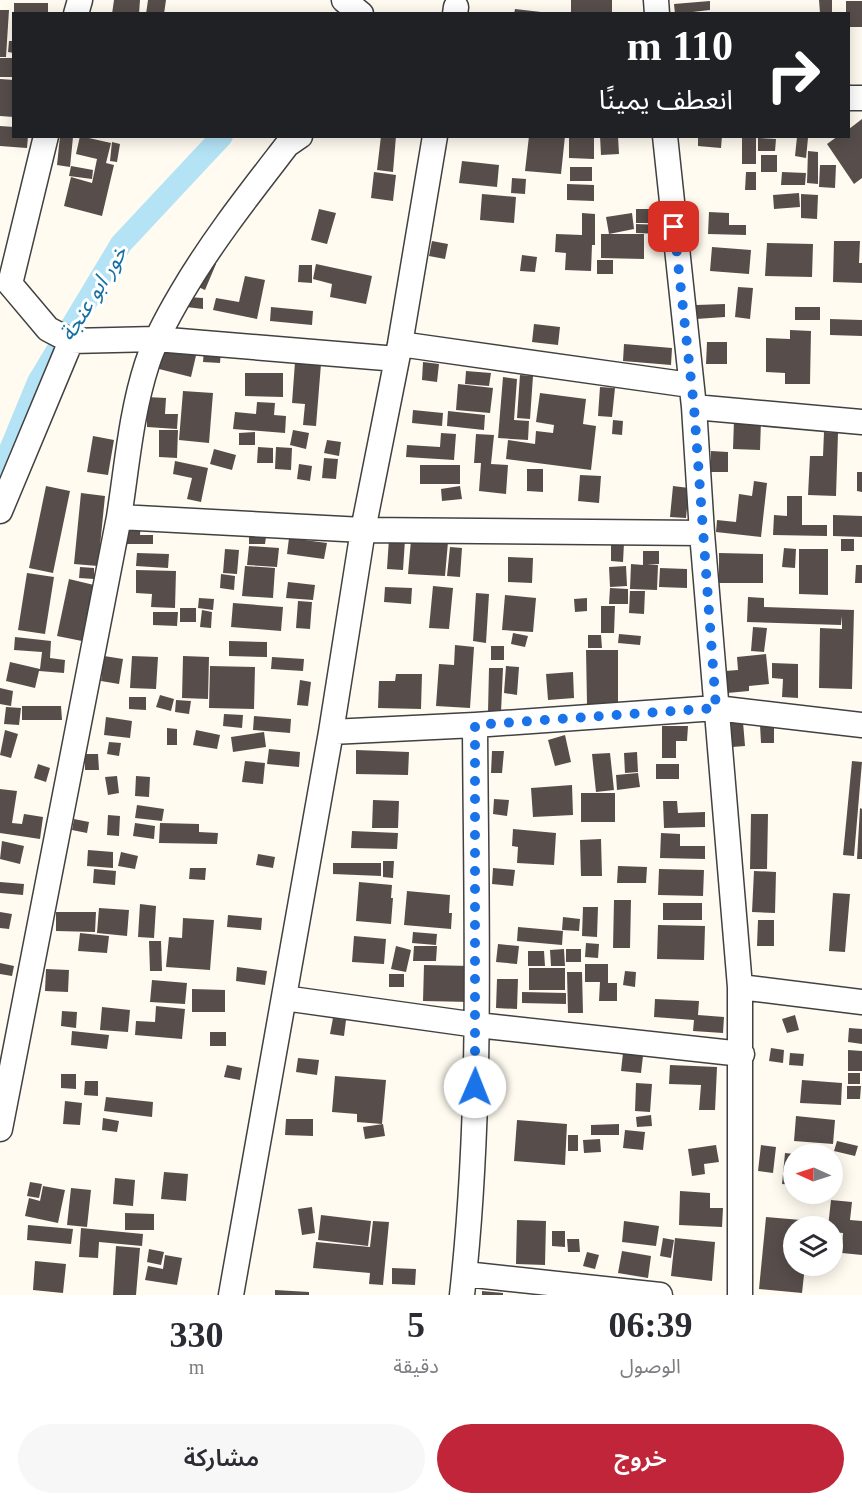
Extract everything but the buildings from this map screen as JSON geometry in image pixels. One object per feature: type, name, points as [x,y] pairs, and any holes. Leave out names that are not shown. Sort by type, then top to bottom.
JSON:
[{"type":"street","points":[[344,0],[359,12]]},
{"type":"street","points":[[45,138],[5,281],[48,329],[71,341],[156,339],[399,351],[862,422]]},
{"type":"street","points":[[0,1129],[147,364],[156,339],[218,235],[288,145],[297,138]]},
{"type":"street","points":[[231,1295],[331,732],[363,530],[399,351],[435,138]]},
{"type":"street","points":[[665,138],[692,396],[740,987],[742,1054],[740,1295]]},
{"type":"street","points":[[0,512],[71,341]]},
{"type":"street","points":[[119,517],[363,530],[702,533]]},
{"type":"street","points":[[331,732],[475,725],[716,708],[862,725]]},
{"type":"street","points":[[475,725],[477,1025],[475,1107],[464,1285],[660,1295]]},
{"type":"street","points":[[740,987],[862,1002]]},
{"type":"street","points":[[284,998],[477,1025],[742,1054]]},
{"type":"waterway","name":"خور ابو عنجة","points":[[0,474],[38,382],[121,244],[220,138]]},
{"type":"route","points":[[475,1087],[477,1025],[475,725],[716,708],[694,407],[674,227]]}]
